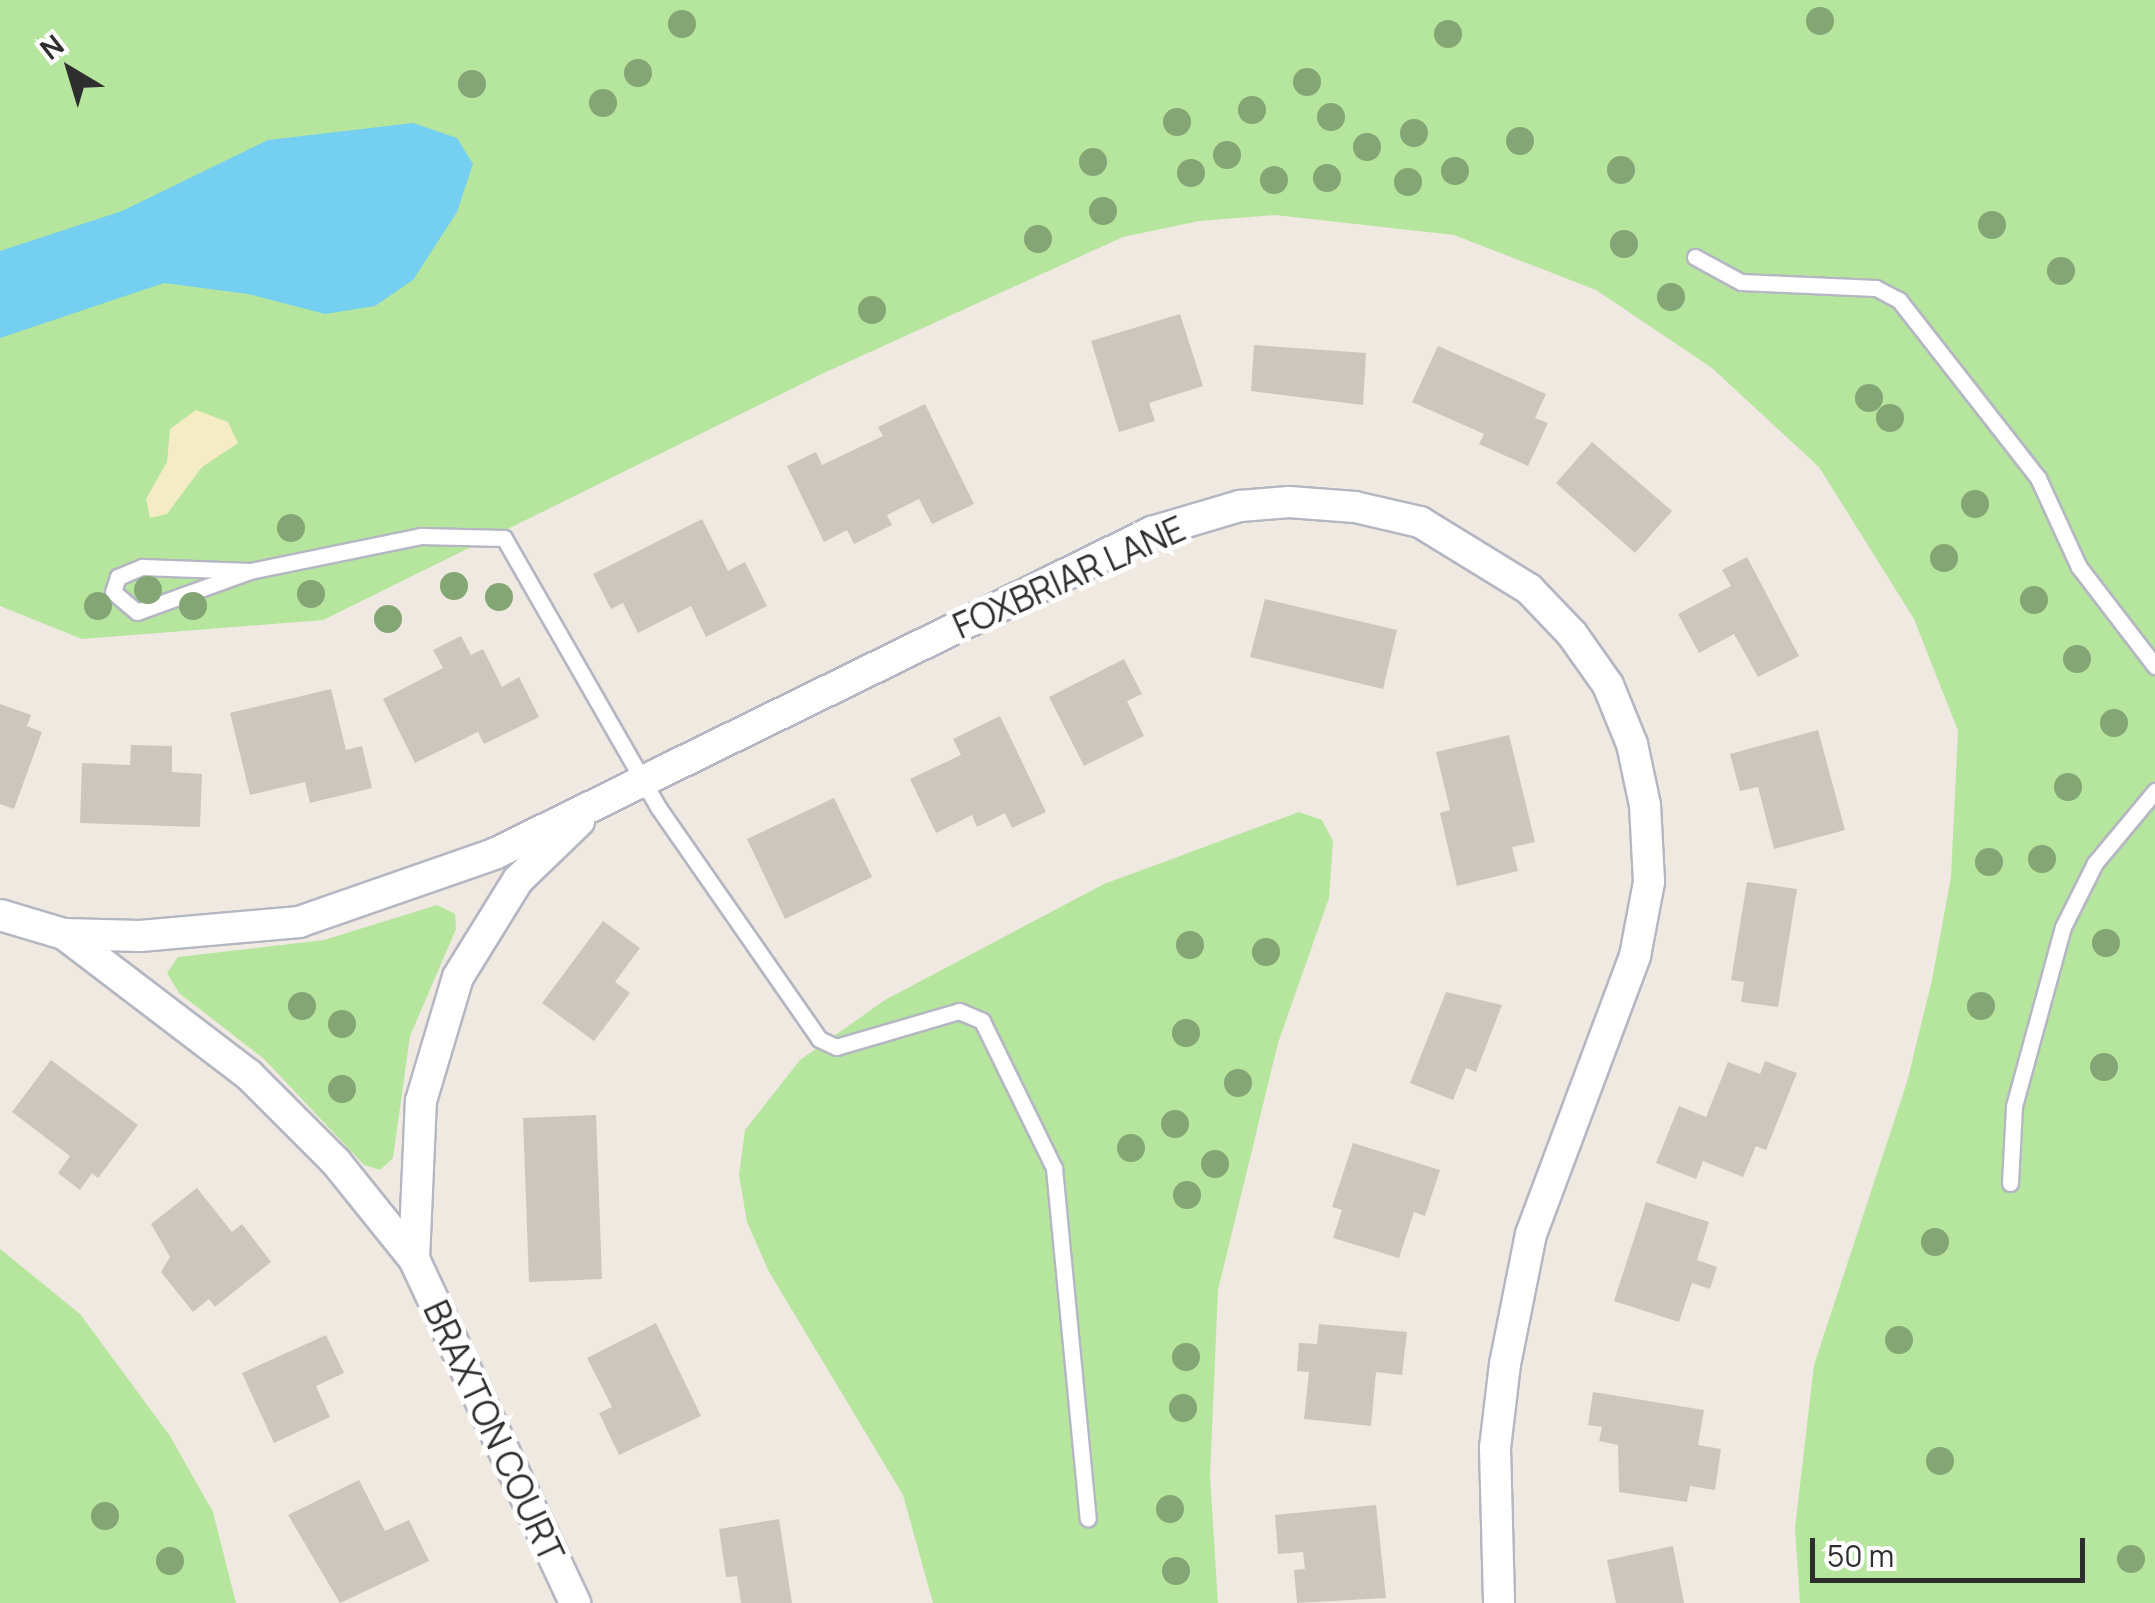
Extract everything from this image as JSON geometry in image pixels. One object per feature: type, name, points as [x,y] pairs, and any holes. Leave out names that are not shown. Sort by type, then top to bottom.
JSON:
[{"type":"street","name":"FOXBRIAR LANE","points":[[0,916],[64,934],[140,936],[299,922],[494,854],[1152,532],[1240,506],[1355,507],[1420,522],[1529,590],[1572,634],[1608,685],[1626,729],[1645,805],[1648,882],[1634,956],[1531,1234],[1495,1448],[1499,1603]]},
{"type":"street","name":"BRAXTON COURT","points":[[414,1259],[421,1102],[458,977],[518,880],[600,801]]},
{"type":"street","name":"BRAXTON COURT","points":[[64,934],[250,1075],[336,1162],[414,1259],[575,1603]]},
{"type":"lane","points":[[1695,257],[1741,282],[1876,288],[1899,300],[2038,478],[2080,567],[2155,666]]},
{"type":"lane","points":[[250,571],[142,567],[118,577],[113,592],[138,612],[250,571],[421,536],[504,538],[642,781],[820,1039],[836,1047],[959,1011],[982,1022],[1054,1168],[1088,1518]]},
{"type":"lane","points":[[2010,1184],[2014,1106],[2063,927],[2095,863],[2155,792]]},
{"type":"green space","points":[[0,0],[2155,0],[2155,1603],[1800,1603],[1795,1528],[1814,1365],[1907,1082],[1932,980],[1951,877],[1958,731],[1914,619],[1819,467],[1712,368],[1596,290],[1454,235],[1275,215],[1199,221],[1123,237],[826,372],[323,620],[82,639],[0,606]]},
{"type":"green space","points":[[1299,812],[1322,820],[1333,841],[1329,898],[1278,1043],[1218,1290],[1210,1476],[1218,1603],[933,1603],[903,1495],[768,1270],[747,1222],[739,1175],[745,1130],[800,1060],[885,1000],[1104,884]]},
{"type":"green space","points":[[437,905],[455,914],[456,929],[410,1036],[393,1158],[380,1170],[364,1165],[264,1059],[179,993],[167,973],[178,957],[324,940]]},
{"type":"green space","points":[[0,1249],[80,1314],[170,1436],[213,1512],[236,1603],[0,1603]]},
{"type":"sand","points":[[196,410],[228,422],[238,443],[202,467],[167,514],[150,518],[146,499],[167,462],[170,429]]},
{"type":"water","points":[[413,123],[457,138],[473,164],[457,212],[413,280],[375,306],[325,314],[248,294],[164,283],[0,338],[0,251],[122,211],[268,140]]},
{"type":"building","points":[[1180,314],[1203,386],[1149,403],[1155,421],[1119,432],[1091,341]]},
{"type":"building","points":[[1254,345],[1366,353],[1363,405],[1251,391]]},
{"type":"building","points":[[1438,346],[1546,394],[1535,418],[1548,423],[1528,466],[1479,444],[1484,434],[1412,402]]},
{"type":"building","points":[[925,404],[974,504],[932,524],[919,499],[887,515],[892,525],[854,544],[847,530],[824,542],[787,466],[816,452],[822,465],[883,436],[878,427]]},
{"type":"building","points":[[1592,442],[1672,511],[1635,553],[1556,483]]},
{"type":"building","points":[[702,519],[728,571],[745,562],[767,606],[706,637],[691,606],[638,633],[623,603],[611,609],[593,574]]},
{"type":"building","points":[[1747,557],[1799,656],[1758,677],[1734,634],[1699,653],[1678,614],[1731,586],[1722,570]]},
{"type":"building","points":[[1265,599],[1397,630],[1383,689],[1250,657]]},
{"type":"building","points":[[461,636],[471,655],[483,649],[502,687],[519,677],[539,717],[484,744],[478,732],[415,763],[383,699],[443,668],[433,650]]},
{"type":"building","points":[[1124,659],[1142,694],[1127,701],[1144,736],[1084,766],[1049,697]]},
{"type":"building","points":[[331,689],[346,750],[362,746],[372,788],[310,803],[305,782],[250,795],[230,713]]},
{"type":"building","points":[[0,704],[31,715],[27,726],[42,732],[14,809],[0,804]]},
{"type":"building","points":[[1000,716],[1046,812],[1012,828],[1005,813],[977,827],[972,815],[936,833],[910,779],[961,755],[953,739]]},
{"type":"building","points":[[1818,730],[1845,830],[1774,849],[1758,787],[1740,791],[1730,754]]},
{"type":"building","points":[[1509,735],[1535,842],[1512,847],[1518,871],[1457,886],[1440,813],[1450,810],[1436,752]]},
{"type":"building","points":[[131,745],[172,746],[172,772],[202,774],[200,827],[80,823],[82,763],[130,765]]},
{"type":"building","points":[[834,798],[872,877],[785,919],[747,839]]},
{"type":"building","points":[[1747,882],[1797,889],[1778,1007],[1741,1002],[1744,982],[1731,980]]},
{"type":"building","points":[[603,921],[640,948],[615,982],[630,993],[594,1041],[542,1003]]},
{"type":"building","points":[[1446,992],[1502,1005],[1476,1072],[1466,1068],[1453,1100],[1410,1083]]},
{"type":"building","points":[[51,1060],[138,1125],[98,1178],[92,1173],[80,1190],[58,1173],[70,1156],[12,1112]]},
{"type":"building","points":[[1765,1061],[1797,1073],[1766,1150],[1756,1146],[1743,1177],[1703,1161],[1696,1179],[1656,1163],[1679,1106],[1706,1117],[1728,1062],[1760,1074]]},
{"type":"building","points":[[596,1115],[602,1279],[529,1282],[523,1118]]},
{"type":"building","points":[[1353,1143],[1440,1170],[1425,1216],[1414,1212],[1399,1258],[1333,1238],[1342,1210],[1332,1207]]},
{"type":"building","points":[[197,1188],[232,1232],[242,1224],[271,1262],[215,1307],[209,1299],[193,1312],[161,1272],[170,1257],[151,1224]]},
{"type":"building","points":[[1646,1202],[1709,1222],[1697,1260],[1717,1267],[1710,1289],[1692,1283],[1679,1322],[1614,1301]]},
{"type":"building","points":[[656,1323],[701,1416],[619,1455],[599,1413],[612,1407],[587,1358]]},
{"type":"building","points":[[1319,1324],[1407,1332],[1402,1375],[1376,1372],[1371,1426],[1304,1419],[1309,1372],[1297,1371],[1299,1343],[1317,1344]]},
{"type":"building","points":[[326,1335],[344,1373],[316,1386],[330,1417],[274,1443],[242,1373]]},
{"type":"building","points":[[1593,1392],[1704,1410],[1698,1445],[1721,1449],[1715,1490],[1690,1486],[1687,1502],[1619,1492],[1618,1445],[1599,1441],[1602,1427],[1588,1425]]},
{"type":"building","points":[[359,1480],[385,1531],[409,1520],[429,1561],[340,1603],[288,1515]]},
{"type":"building","points":[[1376,1505],[1386,1598],[1297,1603],[1294,1570],[1305,1569],[1303,1552],[1278,1554],[1275,1515]]},
{"type":"building","points":[[779,1519],[792,1603],[741,1603],[737,1576],[726,1577],[719,1529]]},
{"type":"building","points":[[1673,1546],[1684,1603],[1616,1603],[1607,1560]]}]
